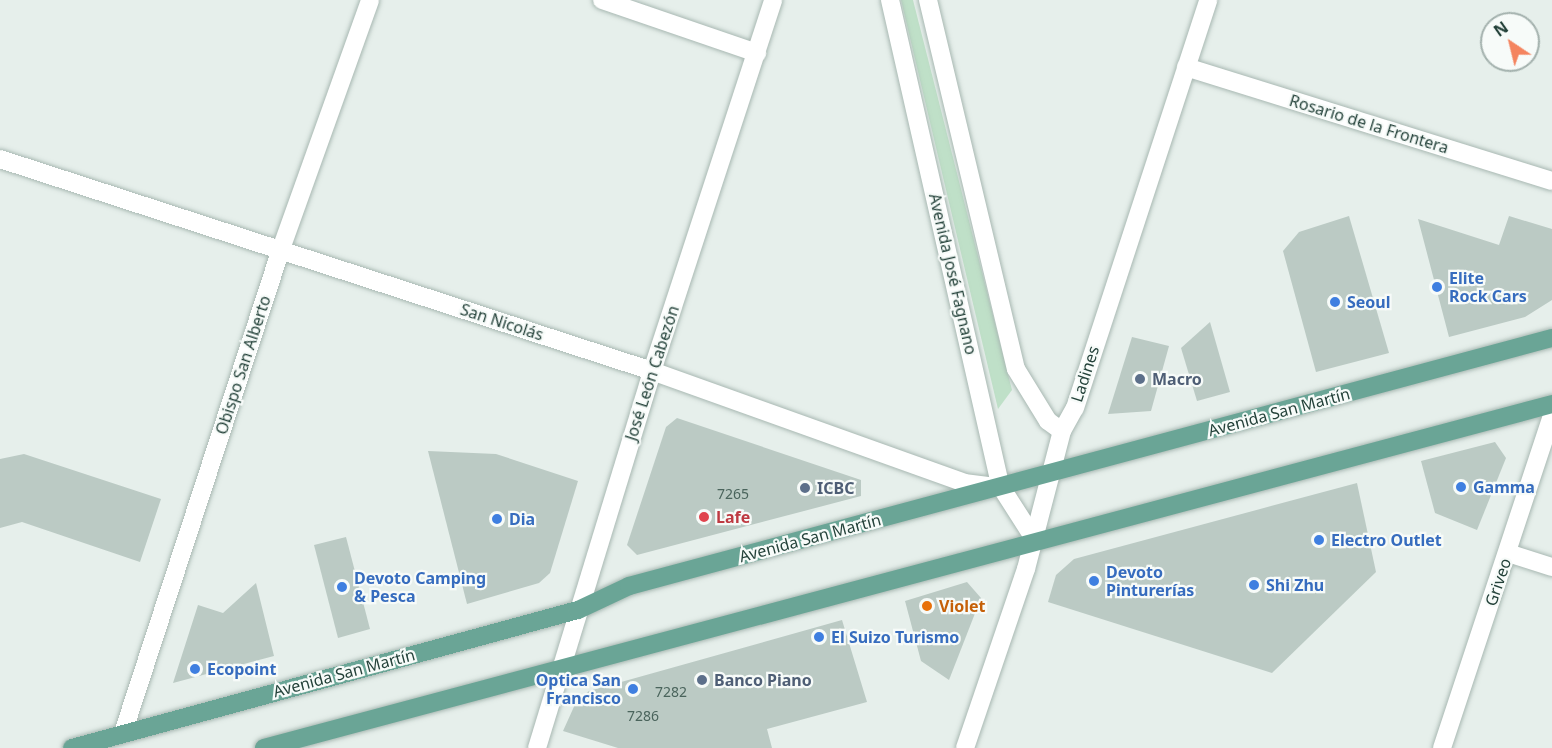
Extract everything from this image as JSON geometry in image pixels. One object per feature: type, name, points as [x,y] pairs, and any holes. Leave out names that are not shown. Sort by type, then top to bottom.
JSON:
[{"type":"main road","name":"Avenida San Martín","points":[[72,748],[578,610],[629,586],[1552,338]]},
{"type":"main road","points":[[264,748],[562,665],[647,648],[1035,540],[1552,404]]},
{"type":"street","name":"Obispo San Alberto","points":[[123,733],[281,249],[370,0]]},
{"type":"street","points":[[602,0],[757,53]]},
{"type":"street","name":"José León Cabezón","points":[[537,748],[652,371],[774,0]]},
{"type":"street","name":"Avenida José Fagnano","points":[[890,0],[1001,487],[1035,540]]},
{"type":"street","points":[[928,0],[1016,369],[1048,421],[1062,431]]},
{"type":"street","name":"Ladines","points":[[965,748],[1035,540],[1055,472],[1062,431],[1074,408],[1208,0]]},
{"type":"street","name":"Rosario de la Frontera","points":[[1186,68],[1552,181]]},
{"type":"street","name":"San Nicolás","points":[[0,159],[652,371],[964,483],[1001,487]]},
{"type":"street","name":"Griveo","points":[[1442,748],[1552,416]]},
{"type":"street","points":[[1508,553],[1552,567]]},
{"type":"green space","points":[[901,0],[913,0],[1012,390],[998,409]]},
{"type":"building","name":"Seoul","points":[[1349,216],[1389,353],[1316,372],[1283,251],[1299,232]]},
{"type":"building","points":[[1509,216],[1552,229],[1552,300],[1525,317],[1449,337],[1418,219],[1499,245]]},
{"type":"building","points":[[1210,322],[1230,392],[1197,401],[1181,348]]},
{"type":"building","name":"Macro","points":[[1132,337],[1169,346],[1151,411],[1108,414]]},
{"type":"building","points":[[677,418],[861,480],[861,496],[637,555],[627,545],[666,427]]},
{"type":"building","name":"Gamma","points":[[1495,442],[1506,458],[1477,530],[1435,513],[1421,461]]},
{"type":"building","points":[[428,451],[496,454],[578,481],[550,573],[539,583],[467,604]]},
{"type":"building","points":[[24,454],[161,499],[140,562],[22,522],[0,528],[0,459]]},
{"type":"building","points":[[1357,483],[1376,572],[1272,673],[1048,602],[1056,575],[1074,559]]},
{"type":"building","name":"Devoto Camping & Pesca","points":[[346,537],[370,629],[338,638],[314,545]]},
{"type":"building","points":[[967,582],[981,598],[949,680],[921,661],[905,601]]},
{"type":"building","points":[[256,583],[274,656],[173,683],[198,605],[223,613]]},
{"type":"building","points":[[842,620],[867,702],[767,729],[772,748],[618,748],[563,731],[577,700],[589,691]]},
{"type":"place","name":"Elite Rock Cars","points":[[1437,287]]},
{"type":"place","name":"Seoul","points":[[1335,302]]},
{"type":"place","name":"Macro","points":[[1140,379]]},
{"type":"place","name":"Gamma","points":[[1461,487]]},
{"type":"place","name":"ICBC","points":[[805,488]]},
{"type":"place","name":"Lafe","points":[[704,517]]},
{"type":"place","name":"Dia","points":[[497,519]]},
{"type":"place","name":"Electro Outlet","points":[[1319,540]]},
{"type":"place","name":"Devoto Pinturerías","points":[[1094,581]]},
{"type":"place","name":"Shi Zhu","points":[[1254,585]]},
{"type":"place","name":"Devoto Camping & Pesca","points":[[342,587]]},
{"type":"place","name":"Violet","points":[[927,606]]},
{"type":"place","name":"El Suizo Turismo","points":[[819,637]]},
{"type":"place","name":"Ecopoint","points":[[195,669]]},
{"type":"place","name":"Banco Piano","points":[[702,680]]},
{"type":"place","name":"Optica San Francisco","points":[[633,689]]}]
